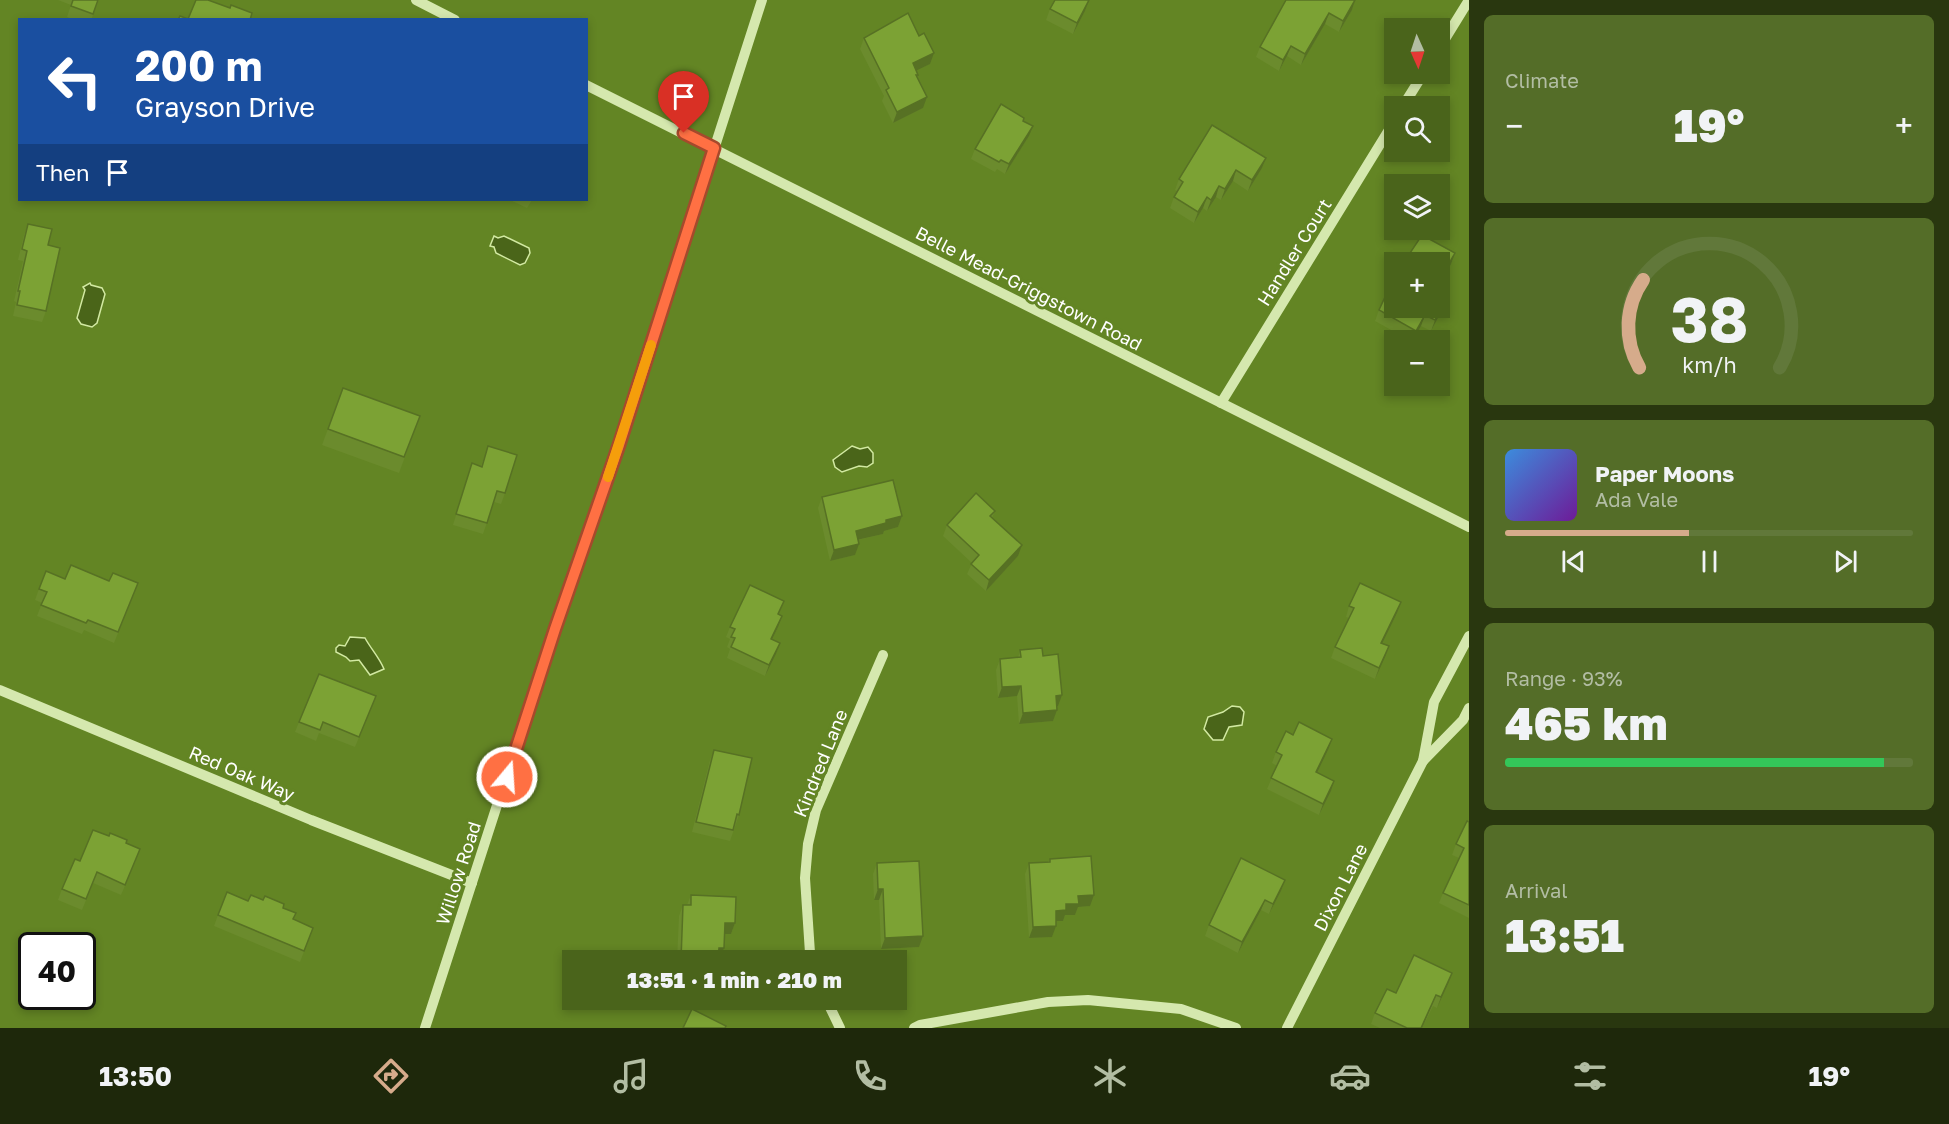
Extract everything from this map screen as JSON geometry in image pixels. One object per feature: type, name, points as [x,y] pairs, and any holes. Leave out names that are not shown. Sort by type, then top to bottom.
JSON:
[{"type":"street","points":[[416,0],[451,18]]},
{"type":"street","points":[[714,148],[762,0]]},
{"type":"street","points":[[1450,31],[1469,0]]},
{"type":"street","name":"Belle Mead-Griggstown Road","points":[[588,86],[1469,527]]},
{"type":"street","name":"Handler Court","points":[[1221,403],[1384,138]]},
{"type":"street","name":"Willow Road","points":[[425,1028],[555,629],[619,445],[714,148]]},
{"type":"street","name":"Dixon Lane","points":[[1287,1028],[1423,761],[1434,702],[1469,636]]},
{"type":"street","name":"Kindred Lane","points":[[810,950],[805,878],[808,844],[816,810],[884,655]]},
{"type":"street","name":"Red Oak Way","points":[[0,690],[311,820],[472,883]]},
{"type":"street","name":"Dixon Lane","points":[[1423,761],[1463,720],[1469,708]]},
{"type":"street","points":[[914,1028],[920,1025],[1048,1002],[1088,999],[1181,1009],[1236,1028]]},
{"type":"street","points":[[831,1010],[840,1028]]},
{"type":"shaded area","points":[[494,236],[498,238],[504,236],[529,248],[530,253],[525,263],[520,265],[496,253],[494,247],[490,246]]},
{"type":"shaded area","points":[[90,283],[102,288],[105,294],[97,323],[92,327],[81,324],[77,318],[85,290],[83,287]]},
{"type":"shaded area","points":[[852,446],[860,449],[868,447],[873,453],[873,463],[867,467],[859,466],[842,472],[835,467],[833,460]]},
{"type":"shaded area","points":[[350,637],[365,638],[384,669],[370,675],[359,660],[350,661],[336,652],[336,648],[339,645],[345,646]]},
{"type":"shaded area","points":[[1232,706],[1240,707],[1244,712],[1242,725],[1229,727],[1223,740],[1213,740],[1204,729],[1208,717]]},
{"type":"building","points":[[73,0],[98,0],[93,14],[71,6]]},
{"type":"building","points":[[196,0],[208,0],[230,8],[231,5],[252,13],[251,18],[188,18]]},
{"type":"building","points":[[1055,0],[1089,0],[1077,23],[1050,9]]},
{"type":"building","points":[[1286,0],[1355,0],[1343,21],[1329,13],[1305,54],[1291,46],[1283,60],[1260,47]]},
{"type":"building","points":[[908,13],[919,36],[924,33],[934,53],[913,63],[927,97],[897,112],[886,90],[889,88],[864,38]]},
{"type":"building","points":[[1001,104],[1033,126],[1009,164],[1001,160],[999,162],[975,149]]},
{"type":"building","points":[[1212,125],[1266,158],[1252,180],[1236,170],[1225,189],[1219,186],[1211,200],[1207,197],[1198,212],[1174,197],[1183,182],[1179,179]]},
{"type":"building","points":[[28,224],[52,229],[48,245],[60,248],[46,311],[17,305],[27,251],[22,249]]},
{"type":"building","points":[[1419,240],[1431,240],[1455,253],[1450,262],[1450,252],[1411,252]]},
{"type":"building","points":[[1384,299],[1384,313],[1379,310]]},
{"type":"building","points":[[1393,318],[1423,318],[1417,330]]},
{"type":"building","points":[[343,388],[420,416],[404,457],[328,429]]},
{"type":"building","points":[[488,446],[517,455],[505,493],[497,491],[487,523],[456,514],[472,463],[482,467]]},
{"type":"building","points":[[893,480],[902,516],[856,531],[859,544],[834,550],[822,497]]},
{"type":"building","points":[[976,493],[995,511],[990,516],[1022,545],[989,580],[971,564],[979,555],[947,525]]},
{"type":"building","points":[[71,565],[109,581],[113,573],[138,583],[118,632],[88,620],[86,623],[41,605],[47,592],[39,589],[46,571],[65,579]]},
{"type":"building","points":[[1360,583],[1401,602],[1381,643],[1389,646],[1379,668],[1335,647],[1354,608],[1349,606]]},
{"type":"building","points":[[750,585],[784,601],[778,614],[782,616],[771,639],[780,643],[769,665],[731,647],[735,638],[731,637],[735,629],[730,627]]},
{"type":"building","points":[[1042,648],[1043,656],[1058,654],[1062,695],[1056,696],[1057,710],[1023,713],[1021,686],[1002,687],[1000,659],[1021,657],[1020,650]]},
{"type":"building","points":[[319,674],[376,696],[359,737],[323,722],[320,730],[299,722]]},
{"type":"building","points":[[1299,722],[1332,739],[1316,772],[1334,781],[1323,804],[1271,778],[1282,755],[1276,752],[1286,731],[1293,735]]},
{"type":"building","points":[[714,750],[752,758],[739,815],[737,814],[733,830],[696,822]]},
{"type":"building","points":[[1467,821],[1469,822],[1469,905],[1443,893],[1464,848],[1456,844]]},
{"type":"building","points":[[93,830],[109,836],[110,833],[127,840],[126,843],[140,849],[125,885],[97,872],[86,899],[62,889],[75,859],[80,861]]},
{"type":"building","points":[[1091,856],[1094,895],[1078,896],[1079,904],[1066,904],[1066,910],[1056,911],[1056,926],[1033,927],[1029,863]]},
{"type":"building","points":[[1241,858],[1285,880],[1273,904],[1265,900],[1242,942],[1209,925]]},
{"type":"building","points":[[919,861],[923,936],[885,938],[883,889],[878,889],[877,863]]},
{"type":"building","points":[[227,892],[248,901],[251,895],[263,900],[265,896],[284,904],[283,908],[296,913],[293,919],[313,928],[304,951],[218,915]]},
{"type":"building","points":[[691,895],[736,897],[735,923],[725,923],[724,948],[681,950],[683,905],[691,905]]},
{"type":"building","points":[[1414,955],[1452,973],[1441,997],[1436,995],[1421,1028],[1407,1028],[1375,1013],[1387,989],[1396,993]]},
{"type":"building","points":[[692,1010],[726,1026],[725,1028],[683,1028]]},
{"type":"slow traffic","points":[[608,477],[651,345]]},
{"type":"route","points":[[507,777],[555,629],[619,445],[714,148],[684,133]]}]
